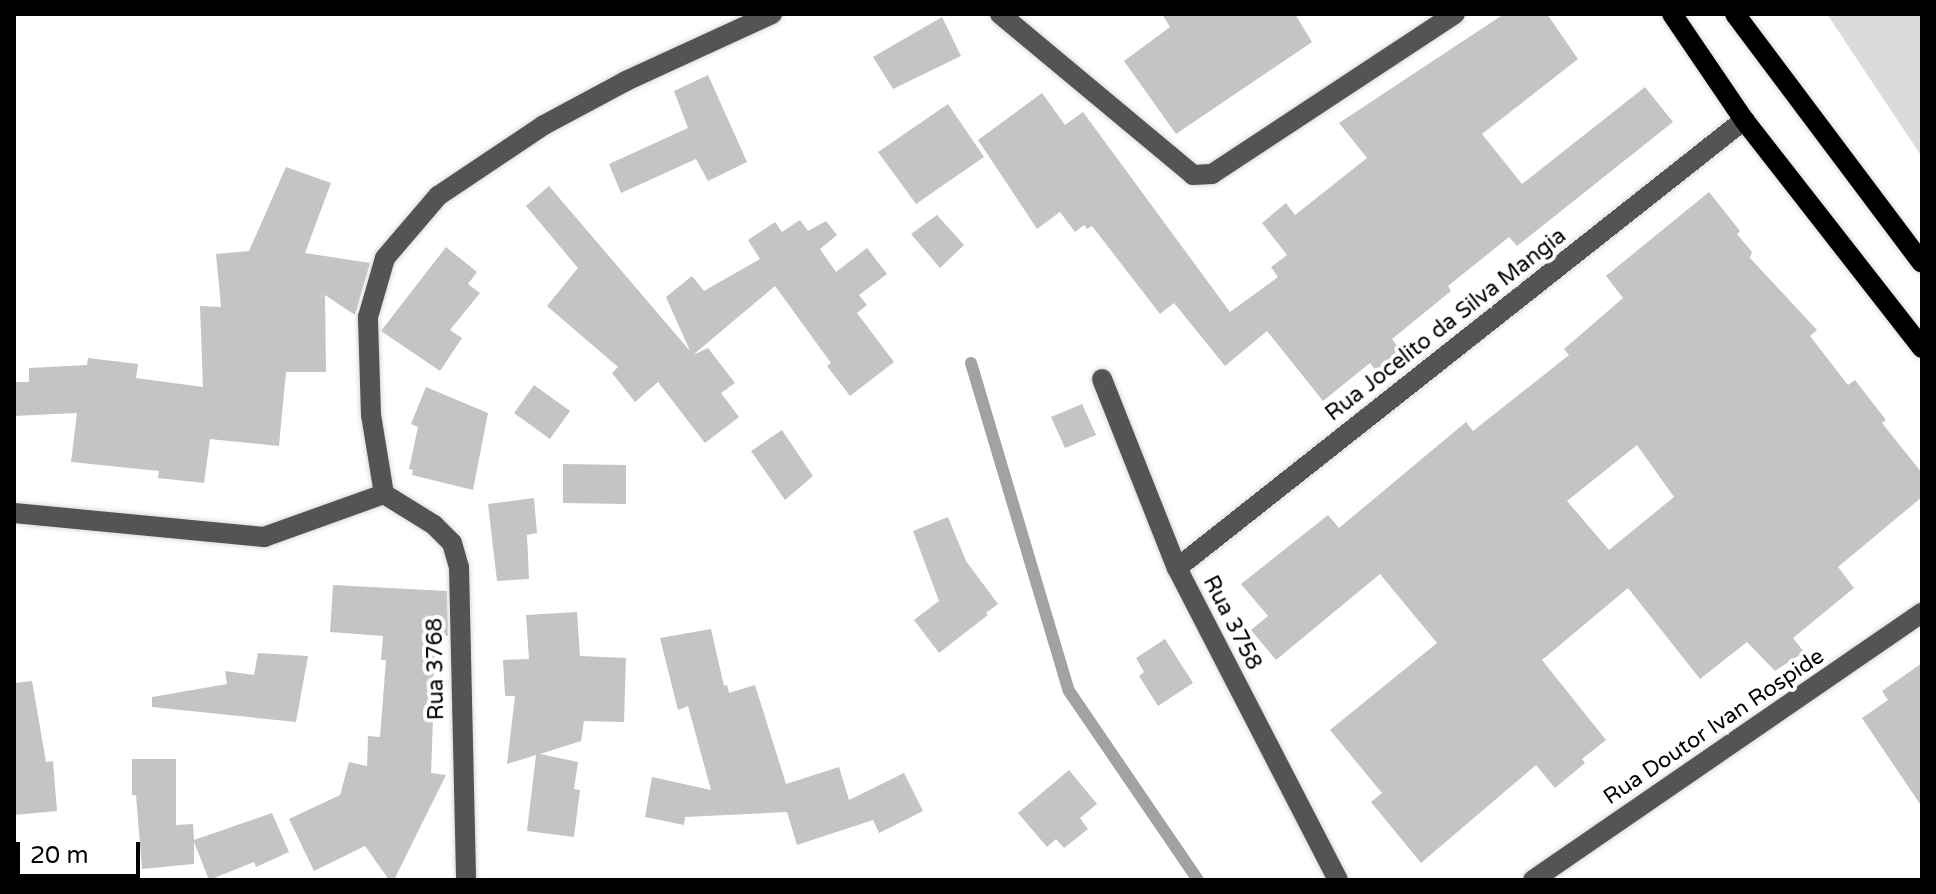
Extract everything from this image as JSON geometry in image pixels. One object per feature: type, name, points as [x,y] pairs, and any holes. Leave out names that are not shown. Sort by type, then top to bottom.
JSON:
[{"type":"main road","points":[[1672,14],[1744,120],[1922,348]]},
{"type":"main road","points":[[1735,14],[1922,263]]},
{"type":"street","points":[[14,513],[264,537],[384,494],[371,415],[368,317],[385,258],[438,196],[544,125],[626,81],[772,14]]},
{"type":"street","points":[[1000,14],[1193,175],[1212,174],[1455,14]]},
{"type":"street","name":"Rua Jocelito da Silva Mangia","points":[[1177,568],[1744,120]]},
{"type":"street","name":"Rua 3758","points":[[1102,379],[1177,568],[1338,880]]},
{"type":"street","name":"Rua 3768","points":[[384,494],[434,525],[452,543],[459,567],[466,880]]},
{"type":"street","name":"Rua Doutor Ivan Rospide","points":[[1533,880],[1922,613]]},
{"type":"shaded area","points":[[1827,14],[1922,14],[1922,157]]},
{"type":"building","points":[[1162,14],[1295,14],[1312,42],[1176,134],[1124,61],[1170,27]]},
{"type":"building","points":[[1504,14],[1547,14],[1578,59],[1482,134],[1522,184],[1645,87],[1673,122],[1517,246],[1509,237],[1448,286],[1451,291],[1392,339],[1403,353],[1377,372],[1370,363],[1323,401],[1267,331],[1225,366],[1174,303],[1160,314],[1092,226],[1087,229],[1084,225],[1075,232],[1060,212],[1037,229],[978,140],[1042,93],[1065,125],[1083,112],[1230,312],[1278,277],[1271,267],[1287,255],[1262,223],[1286,203],[1295,215],[1367,158],[1339,123]]},
{"type":"building","points":[[942,17],[961,56],[893,89],[873,57]]},
{"type":"building","points":[[708,75],[747,162],[708,181],[696,159],[621,193],[609,164],[688,128],[674,91]]},
{"type":"building","points":[[948,104],[984,157],[916,204],[878,152]]},
{"type":"building","points":[[286,167],[331,183],[305,253],[370,263],[355,315],[325,295],[326,372],[286,372],[279,446],[210,439],[204,483],[158,478],[159,471],[71,462],[77,413],[14,416],[14,382],[29,382],[29,368],[87,365],[88,358],[138,364],[136,378],[203,387],[200,306],[221,307],[216,254],[249,251]]},
{"type":"building","points":[[549,186],[690,351],[666,297],[692,276],[704,291],[760,259],[748,240],[775,222],[782,232],[800,220],[808,231],[826,221],[837,235],[820,249],[836,272],[867,248],[887,274],[859,295],[867,305],[857,313],[894,362],[850,396],[827,366],[831,363],[775,286],[693,355],[708,348],[735,383],[721,393],[739,417],[705,443],[658,382],[635,402],[612,373],[618,367],[547,306],[578,268],[526,206]]},
{"type":"building","points":[[1709,192],[1740,231],[1737,234],[1752,252],[1750,258],[1817,330],[1810,336],[1848,385],[1855,380],[1886,420],[1882,423],[1922,473],[1922,497],[1838,567],[1854,588],[1793,638],[1804,652],[1775,671],[1747,642],[1700,679],[1628,588],[1542,660],[1606,740],[1582,759],[1585,763],[1555,788],[1536,765],[1421,863],[1371,802],[1382,793],[1330,730],[1437,643],[1380,574],[1276,660],[1251,630],[1268,616],[1241,584],[1328,515],[1339,528],[1466,422],[1473,431],[1569,355],[1564,349],[1623,298],[1606,276]],"holes":[[[1637,445],[1674,497],[1609,550],[1567,501]]]},
{"type":"building","points":[[937,215],[964,245],[940,268],[911,234]]},
{"type":"building","points":[[446,247],[477,272],[468,284],[480,293],[450,330],[462,338],[440,371],[381,331]]},
{"type":"building","points":[[534,385],[570,411],[550,439],[514,413]]},
{"type":"building","points":[[426,387],[488,413],[473,490],[412,475],[413,470],[409,469],[418,427],[411,424]]},
{"type":"building","points":[[1082,404],[1096,435],[1065,448],[1051,417]]},
{"type":"building","points":[[782,430],[813,476],[785,500],[751,451]]},
{"type":"building","points":[[563,464],[626,465],[626,504],[563,503]]},
{"type":"building","points":[[534,498],[537,533],[527,535],[529,579],[497,581],[488,504]]},
{"type":"building","points":[[948,517],[966,561],[998,604],[939,653],[914,620],[939,601],[913,531]]},
{"type":"building","points":[[333,585],[447,591],[448,636],[436,635],[431,719],[431,773],[446,775],[394,880],[389,880],[365,846],[314,871],[289,819],[340,795],[349,762],[367,766],[368,736],[380,737],[386,660],[381,660],[383,636],[330,632]]},
{"type":"building","points":[[577,612],[580,656],[626,658],[624,722],[584,721],[581,741],[540,754],[578,762],[574,789],[580,790],[574,837],[527,831],[536,755],[507,764],[515,696],[505,696],[503,660],[529,659],[526,615]]},
{"type":"building","points":[[711,629],[724,686],[727,685],[729,693],[755,685],[786,784],[839,767],[849,800],[904,773],[923,811],[879,833],[873,820],[797,845],[787,812],[685,817],[684,825],[645,817],[652,777],[711,790],[688,706],[678,710],[660,638]]},
{"type":"building","points":[[1165,639],[1193,683],[1158,706],[1139,676],[1144,672],[1136,658]]},
{"type":"building","points":[[258,653],[308,656],[296,722],[152,707],[152,697],[227,684],[225,671],[254,675]]},
{"type":"building","points":[[1922,663],[1922,807],[1862,718],[1888,700],[1882,691]]},
{"type":"building","points":[[32,681],[46,762],[53,761],[57,811],[14,815],[14,683]]},
{"type":"building","points":[[132,759],[176,759],[176,825],[193,824],[194,840],[272,813],[289,852],[256,867],[254,862],[209,880],[194,842],[194,864],[142,869],[136,795],[132,795]]},
{"type":"building","points":[[1069,770],[1097,804],[1080,818],[1088,829],[1064,848],[1056,839],[1047,847],[1018,813]]},
{"type":"waterway","points":[[971,363],[1069,691],[1198,880]]}]
